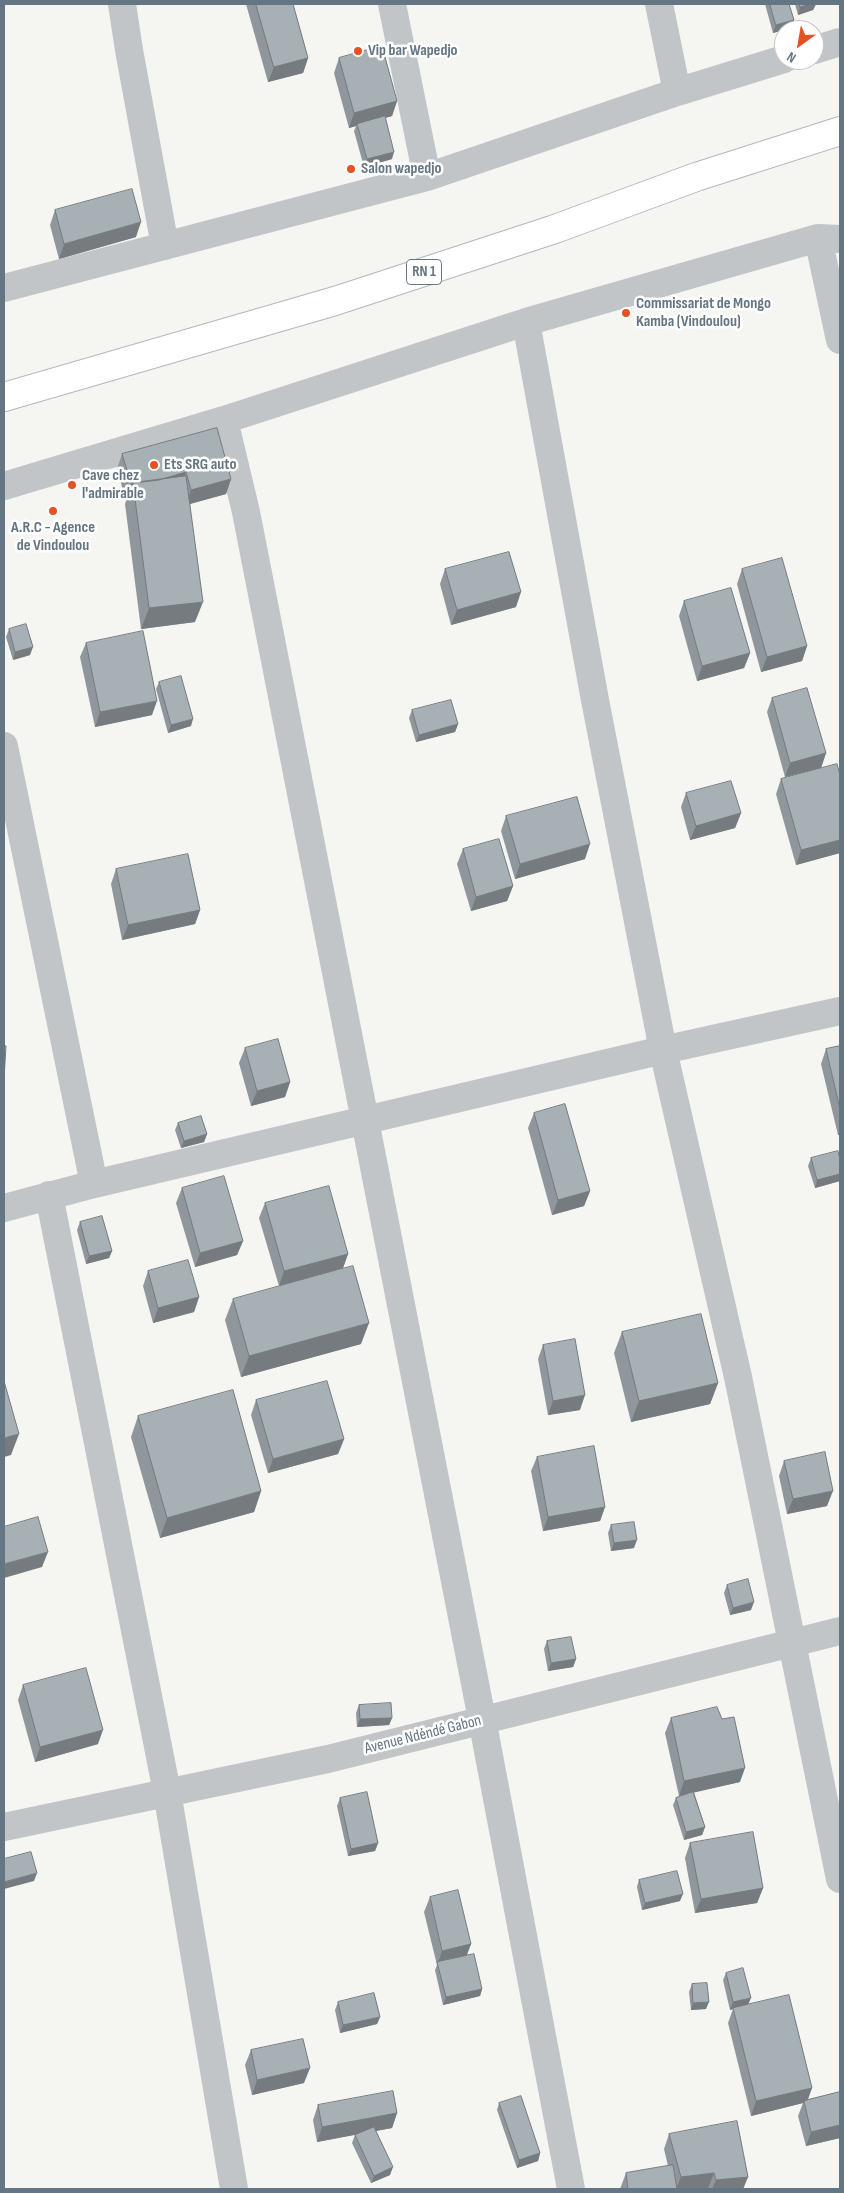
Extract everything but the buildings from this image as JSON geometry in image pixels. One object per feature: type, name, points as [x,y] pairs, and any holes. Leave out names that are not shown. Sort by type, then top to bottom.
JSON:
[{"type":"highway","name":"RN 1","points":[[4,397],[335,301],[555,229],[696,177],[840,131]]},
{"type":"street","points":[[122,4],[165,246]]},
{"type":"street","points":[[392,4],[427,177]]},
{"type":"street","points":[[658,4],[677,92]]},
{"type":"street","points":[[824,47],[840,42]]},
{"type":"street","points":[[4,288],[427,177],[677,92],[774,62]]},
{"type":"street","points":[[4,486],[224,420],[526,322],[829,238],[840,340]]},
{"type":"street","points":[[526,322],[591,681],[663,1050],[738,1377],[840,1880]]},
{"type":"street","points":[[224,420],[246,512],[482,1720],[571,2189]]},
{"type":"street","points":[[4,746],[94,1184]]},
{"type":"street","points":[[4,1208],[94,1184],[663,1050],[840,1012]]},
{"type":"street","points":[[49,1195],[167,1792],[234,2189]]},
{"type":"street","name":"Avenue Ndéndé Gabon","points":[[4,1827],[328,1759],[840,1631]]},
{"type":"place","name":"Vip bar Wapedjo","points":[[358,51]]},
{"type":"place","name":"Salon wapedjo","points":[[351,169]]},
{"type":"place","name":"Commissariat de Mongo Kamba (Vindoulou)","points":[[626,313]]},
{"type":"place","name":"Ets SRG auto","points":[[154,465]]},
{"type":"place","name":"Cave chez l'admirable","points":[[72,485]]},
{"type":"place","name":"A.R.C - Agence de Vindoulou","points":[[53,511]]}]
